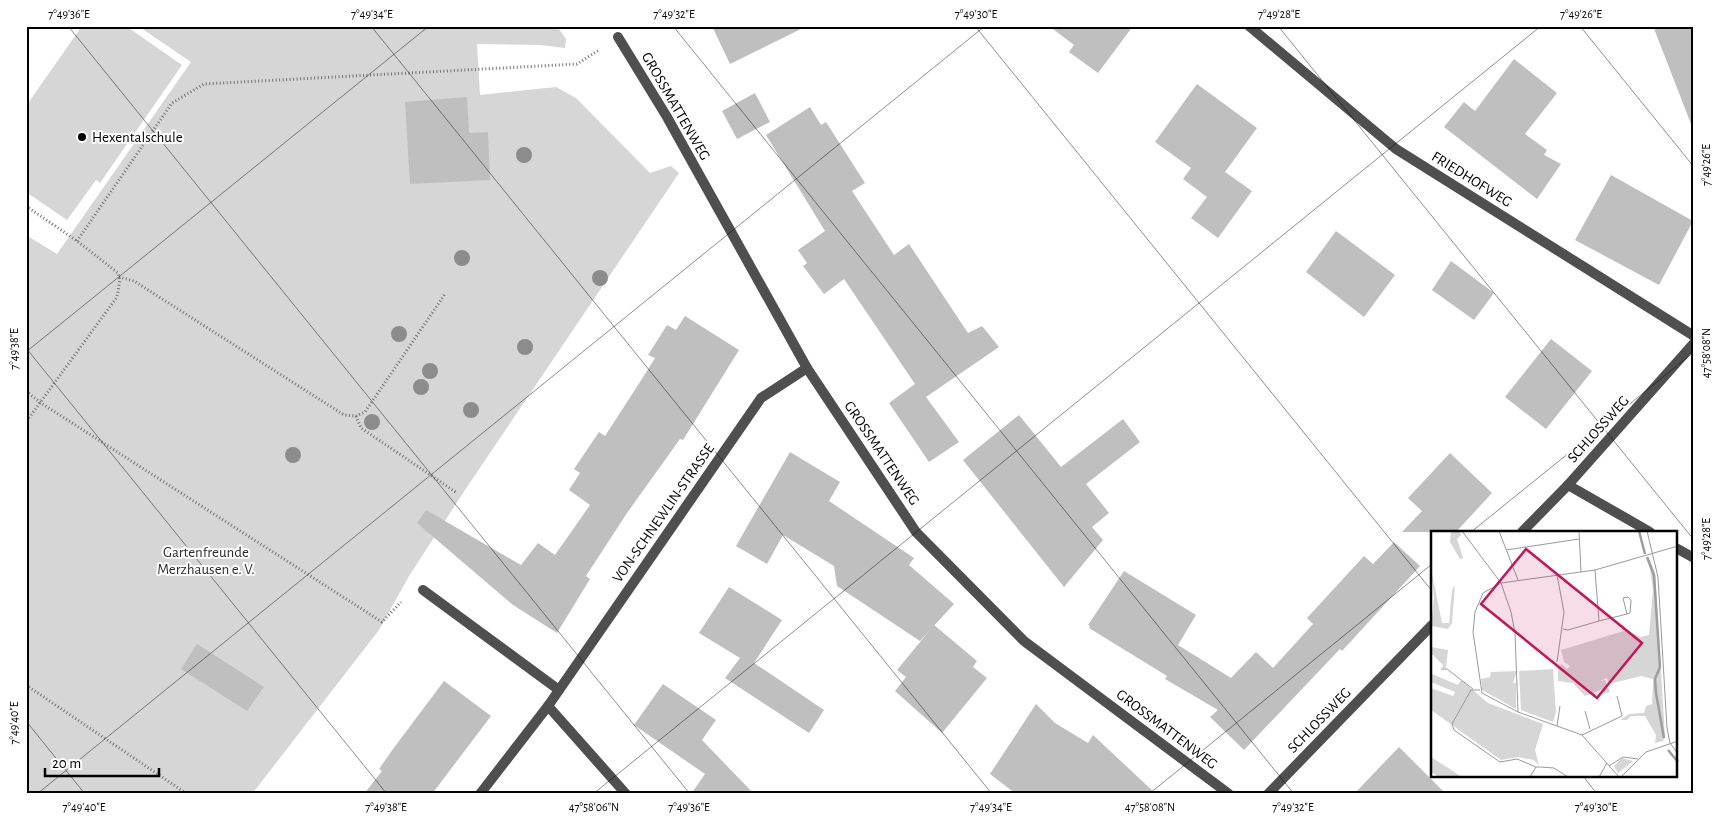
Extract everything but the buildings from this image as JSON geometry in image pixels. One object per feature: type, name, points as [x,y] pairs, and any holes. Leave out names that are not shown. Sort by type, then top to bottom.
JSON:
[{"type":"street","name":"FRIEDHOFWEG","points":[[1249,26],[1396,149],[1694,336]]},
{"type":"street","name":"GROSSMATTENWEG","points":[[618,37],[667,117],[806,368],[916,532],[1024,641],[1229,794]]},
{"type":"street","name":"SCHLOSSWEG","points":[[1523,531],[1568,485],[1694,343]]},
{"type":"street","name":"VON-SCHNEWLIN-STRASSE","points":[[480,794],[548,706],[761,398],[806,368]]},
{"type":"street","points":[[1568,485],[1648,531]]},
{"type":"street","points":[[1678,549],[1694,558]]},
{"type":"street","points":[[423,590],[559,690]]},
{"type":"street","name":"SCHLOSSWEG","points":[[1268,794],[1431,626]]},
{"type":"street","points":[[548,706],[626,794]]},
{"type":"path","points":[[77,240],[172,103],[204,84],[577,64],[618,37]]},
{"type":"path","points":[[26,206],[77,240],[111,266],[118,273],[119,278],[117,297],[26,422]]},
{"type":"path","points":[[119,278],[134,281],[344,415],[356,416],[365,412],[444,294]]},
{"type":"path","points":[[26,391],[41,403],[382,622],[404,598],[423,590]]},
{"type":"path","points":[[356,416],[361,428],[457,493]]},
{"type":"path","points":[[26,685],[187,794]]},
{"type":"green space","name":"Hexentalschule","points":[[82,26],[126,26],[182,65],[100,183],[96,180],[67,220],[26,192],[26,106]]},
{"type":"green space","name":"Gartenfreunde Merzhausen e. V.","points":[[138,26],[557,26],[566,39],[565,48],[541,45],[477,44],[480,95],[556,87],[576,98],[650,173],[671,166],[679,173],[465,490],[409,576],[379,630],[252,794],[26,794],[26,235],[57,254],[191,62]]},
{"type":"place","name":"Hexentalschule","points":[[82,137]]}]
